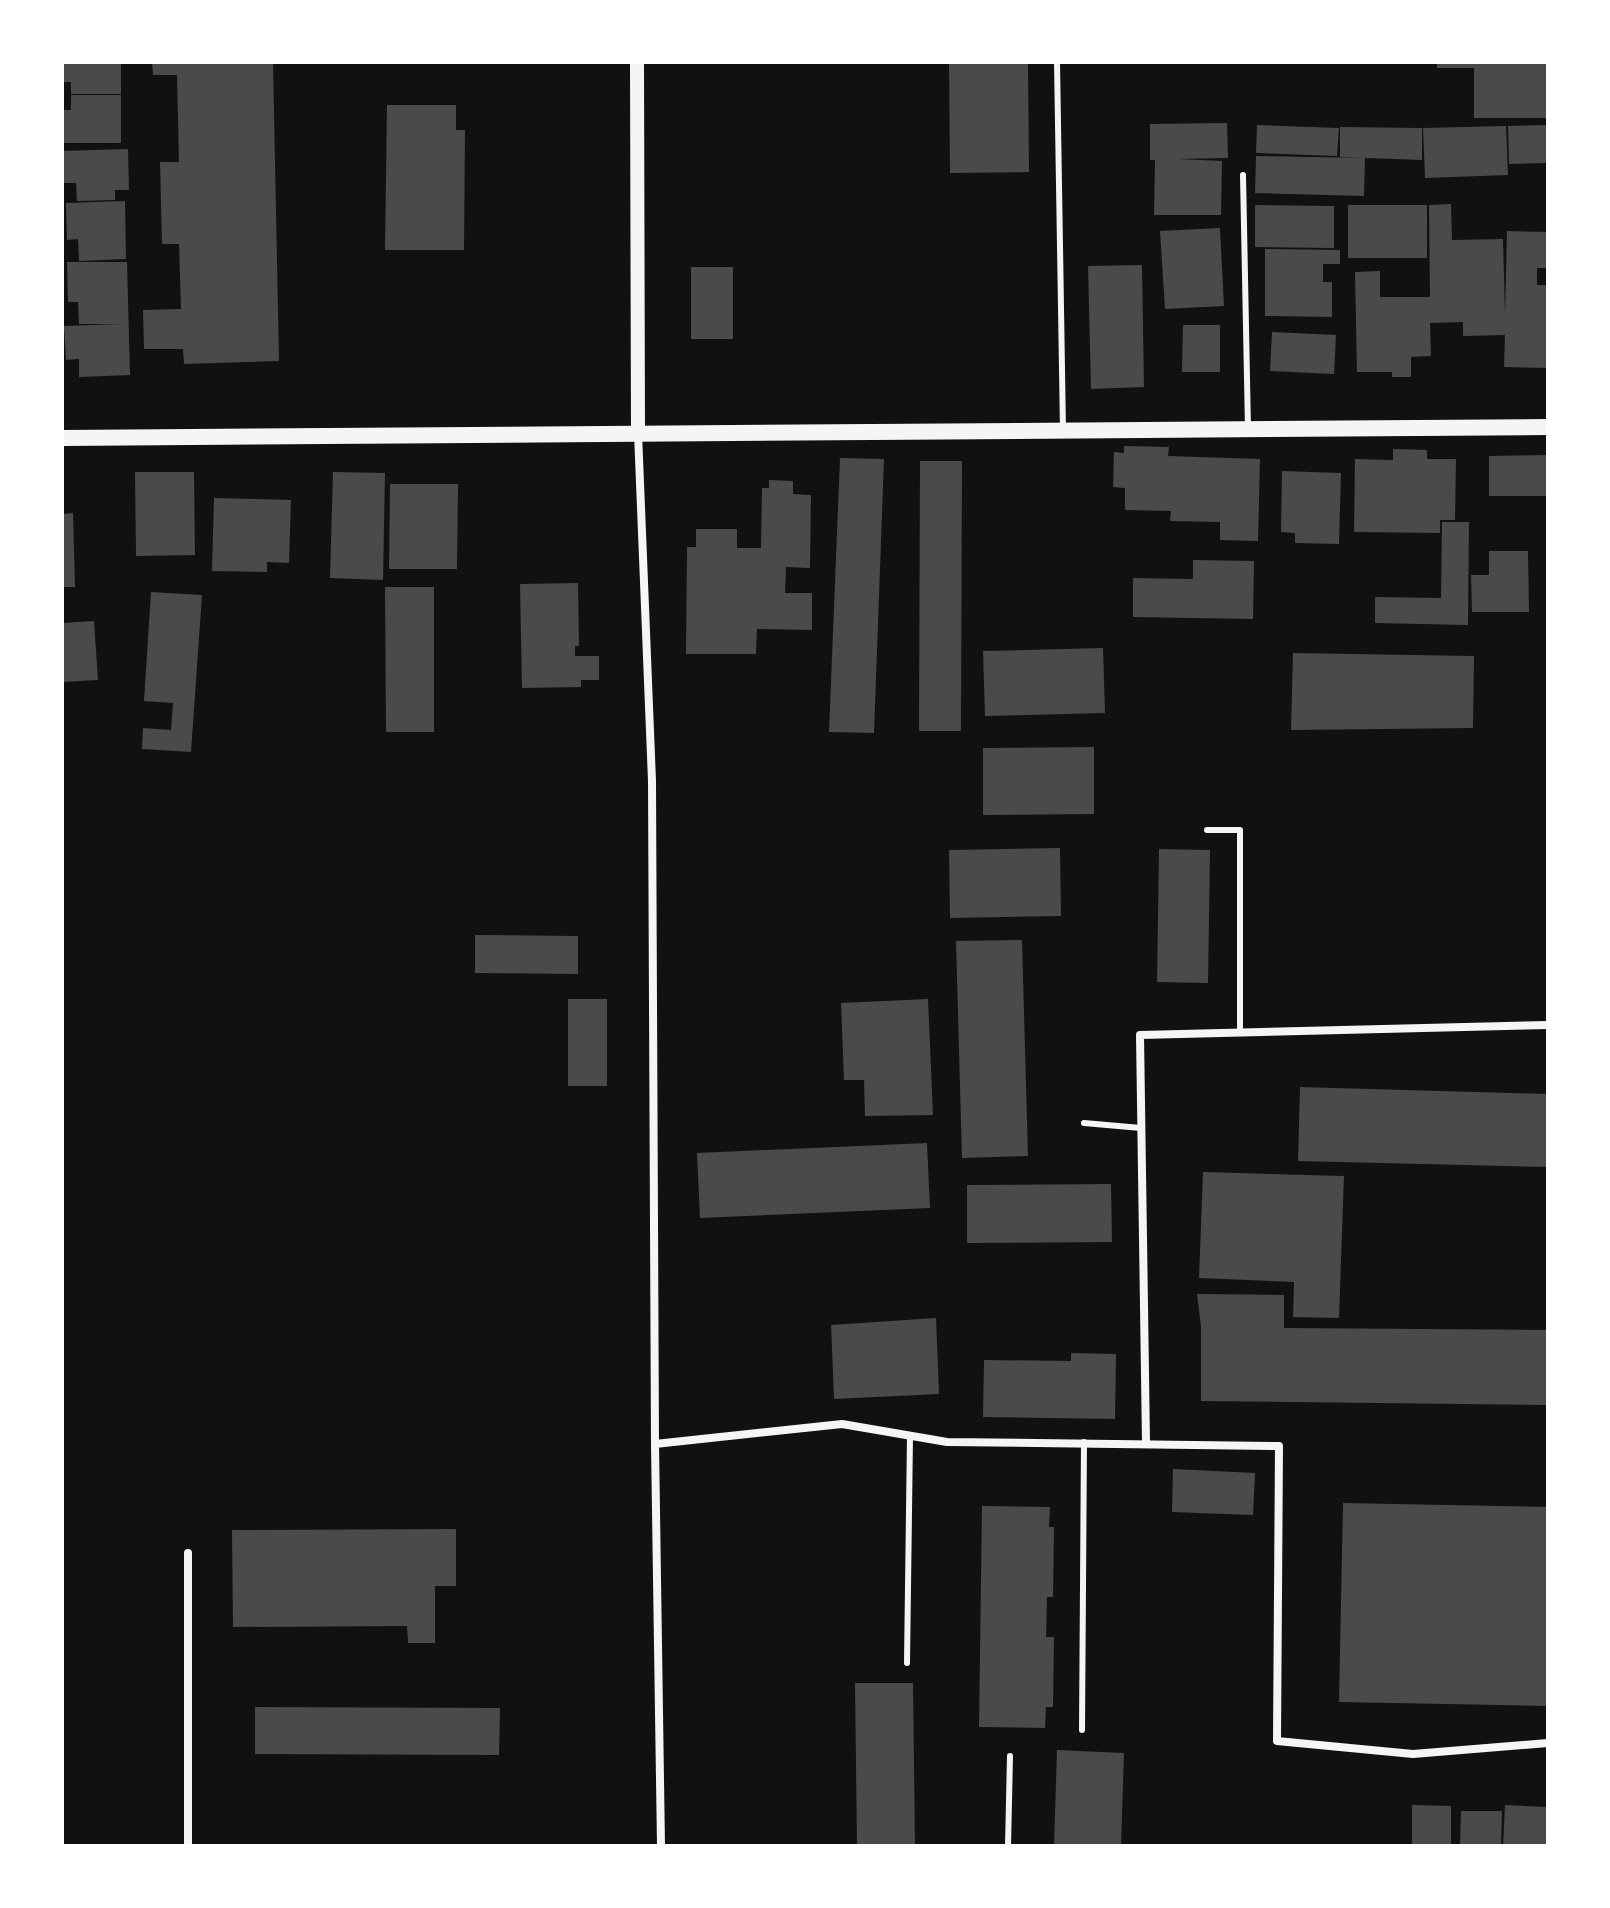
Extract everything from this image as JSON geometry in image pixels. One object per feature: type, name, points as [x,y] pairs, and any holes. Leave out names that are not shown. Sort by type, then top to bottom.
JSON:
[{"type":"main road","points":[[62,438],[1548,427]]},
{"type":"street","points":[[637,62],[638,433],[652,781],[655,1444],[661,1846]]},
{"type":"street","points":[[1146,1442],[1140,1035],[1548,1025]]},
{"type":"street","points":[[655,1444],[842,1424],[947,1442],[1279,1446],[1277,1741],[1413,1754],[1548,1743]]},
{"type":"street","points":[[188,1553],[188,1846]]},
{"type":"lane","points":[[1057,62],[1063,430]]},
{"type":"lane","points":[[1243,175],[1248,429]]},
{"type":"lane","points":[[1207,830],[1240,830],[1240,1033]]},
{"type":"lane","points":[[1084,1123],[1141,1128]]},
{"type":"lane","points":[[907,1663],[910,1436]]},
{"type":"lane","points":[[1082,1730],[1084,1442]]},
{"type":"lane","points":[[1008,1846],[1010,1756]]},
{"type":"building","points":[[62,62],[121,62],[121,94],[71,94],[71,82],[62,82]]},
{"type":"building","points":[[152,62],[273,62],[279,361],[184,364],[183,349],[144,349],[143,310],[181,309],[179,244],[162,244],[160,162],[179,162],[177,75],[153,75]]},
{"type":"building","points":[[949,62],[1028,62],[1029,172],[950,173]]},
{"type":"building","points":[[1437,62],[1548,62],[1548,118],[1474,118],[1474,68],[1437,68]]},
{"type":"building","points":[[71,95],[121,95],[121,143],[62,143],[62,110],[71,110]]},
{"type":"building","points":[[387,105],[456,105],[456,130],[465,130],[464,250],[385,250]]},
{"type":"building","points":[[1227,123],[1228,158],[1178,159],[1222,161],[1221,215],[1154,215],[1155,160],[1150,160],[1150,124]]},
{"type":"building","points":[[1257,125],[1339,128],[1337,156],[1256,153]]},
{"type":"building","points":[[1548,125],[1548,163],[1509,164],[1508,126]]},
{"type":"building","points":[[1506,126],[1508,175],[1425,178],[1423,128]]},
{"type":"building","points":[[1340,127],[1422,128],[1422,160],[1340,157]]},
{"type":"building","points":[[128,149],[129,190],[115,190],[115,200],[77,201],[76,183],[62,183],[62,151]]},
{"type":"building","points":[[1256,156],[1365,158],[1364,196],[1255,193]]},
{"type":"building","points":[[125,201],[126,259],[79,261],[78,239],[67,240],[66,203]]},
{"type":"building","points":[[1451,204],[1452,240],[1503,239],[1505,315],[1507,231],[1548,232],[1548,268],[1537,268],[1537,285],[1548,285],[1548,368],[1504,367],[1505,335],[1463,336],[1463,322],[1430,323],[1431,356],[1411,357],[1411,377],[1392,377],[1392,372],[1357,372],[1355,272],[1380,271],[1380,297],[1430,297],[1429,205]]},
{"type":"building","points":[[1255,205],[1334,206],[1334,248],[1255,247]]},
{"type":"building","points":[[1348,205],[1427,205],[1427,258],[1348,258]]},
{"type":"building","points":[[1220,228],[1224,306],[1165,309],[1160,231]]},
{"type":"building","points":[[1265,249],[1340,250],[1340,264],[1323,264],[1323,282],[1332,282],[1332,317],[1265,316]]},
{"type":"building","points":[[67,262],[127,262],[130,375],[79,377],[79,359],[66,360],[64,326],[121,324],[79,324],[78,302],[68,302]]},
{"type":"building","points":[[1142,265],[1144,387],[1091,389],[1088,266]]},
{"type":"building","points":[[691,267],[733,267],[733,339],[691,339]]},
{"type":"building","points":[[1183,325],[1220,325],[1220,372],[1182,372]]},
{"type":"building","points":[[1272,332],[1336,335],[1334,374],[1270,371]]},
{"type":"building","points":[[1124,446],[1169,447],[1168,456],[1260,459],[1258,541],[1220,540],[1220,522],[1170,521],[1171,511],[1125,510],[1125,488],[1113,487],[1114,452],[1124,453]]},
{"type":"building","points":[[1393,449],[1427,450],[1427,459],[1456,459],[1455,520],[1440,520],[1440,533],[1354,532],[1355,459],[1393,460]]},
{"type":"building","points":[[1548,455],[1548,496],[1489,496],[1489,456]]},
{"type":"building","points":[[840,458],[884,459],[874,733],[829,732]]},
{"type":"building","points":[[920,461],[962,461],[961,731],[919,731]]},
{"type":"building","points":[[1282,471],[1341,473],[1339,544],[1295,543],[1295,533],[1281,532]]},
{"type":"building","points":[[135,472],[194,472],[195,555],[136,556]]},
{"type":"building","points":[[333,472],[385,473],[383,580],[330,578]]},
{"type":"building","points":[[769,480],[793,481],[793,494],[811,495],[810,568],[786,567],[785,593],[812,593],[812,630],[757,629],[756,654],[686,654],[687,547],[696,547],[696,529],[737,529],[737,548],[761,548],[762,488],[769,488]]},
{"type":"building","points":[[390,484],[458,484],[457,569],[389,569]]},
{"type":"building","points":[[214,498],[291,500],[289,563],[267,562],[267,572],[212,571]]},
{"type":"building","points":[[73,513],[75,587],[62,587],[62,514]]},
{"type":"building","points":[[1442,522],[1469,522],[1468,625],[1375,623],[1375,597],[1441,598]]},
{"type":"building","points":[[1489,551],[1528,551],[1529,612],[1472,612],[1471,575],[1489,575]]},
{"type":"building","points":[[1193,560],[1254,561],[1253,619],[1133,617],[1133,578],[1193,579]]},
{"type":"building","points":[[578,583],[579,646],[575,646],[575,656],[599,656],[599,680],[581,680],[581,687],[522,688],[520,584]]},
{"type":"building","points":[[385,587],[434,587],[434,732],[386,732]]},
{"type":"building","points":[[151,592],[202,595],[191,752],[142,749],[143,728],[171,730],[173,703],[144,701]]},
{"type":"building","points":[[94,621],[98,680],[62,682],[62,623]]},
{"type":"building","points":[[1103,648],[1105,713],[985,716],[983,651]]},
{"type":"building","points":[[1293,653],[1474,656],[1473,728],[1291,730]]},
{"type":"building","points":[[1094,747],[1094,814],[983,815],[983,748]]},
{"type":"building","points":[[1060,848],[1061,916],[950,918],[949,850]]},
{"type":"building","points":[[1159,849],[1210,850],[1208,983],[1157,982]]},
{"type":"building","points":[[475,935],[578,936],[578,974],[475,973]]},
{"type":"building","points":[[1022,940],[1028,1156],[962,1158],[956,941]]},
{"type":"building","points":[[568,999],[607,999],[607,1086],[568,1086]]},
{"type":"building","points":[[928,999],[933,1115],[865,1116],[864,1080],[844,1080],[841,1003]]},
{"type":"building","points":[[1300,1087],[1548,1094],[1548,1167],[1298,1161]]},
{"type":"building","points":[[927,1143],[930,1208],[700,1218],[697,1153]]},
{"type":"building","points":[[1203,1172],[1344,1176],[1339,1318],[1293,1317],[1294,1282],[1199,1278]]},
{"type":"building","points":[[1111,1184],[1112,1242],[967,1243],[967,1185]]},
{"type":"building","points":[[1197,1294],[1284,1295],[1284,1328],[1548,1330],[1548,1405],[1201,1401],[1201,1326]]},
{"type":"building","points":[[936,1318],[939,1394],[834,1399],[831,1325]]},
{"type":"building","points":[[1071,1353],[1116,1354],[1115,1419],[983,1417],[984,1360],[1071,1361]]},
{"type":"building","points":[[1173,1469],[1255,1473],[1253,1515],[1172,1512]]},
{"type":"building","points":[[1343,1503],[1548,1507],[1548,1706],[1339,1702]]},
{"type":"building","points":[[982,1506],[1050,1507],[1049,1527],[1054,1527],[1053,1597],[1047,1597],[1046,1637],[1054,1637],[1053,1707],[1046,1707],[1045,1728],[979,1727]]},
{"type":"building","points":[[456,1529],[456,1586],[435,1586],[435,1643],[408,1643],[407,1626],[233,1627],[232,1530]]},
{"type":"building","points":[[855,1683],[913,1683],[915,1846],[857,1846]]},
{"type":"building","points":[[255,1707],[500,1708],[499,1755],[255,1754]]},
{"type":"building","points":[[1057,1750],[1124,1753],[1121,1846],[1054,1846]]},
{"type":"building","points":[[1412,1805],[1451,1806],[1451,1846],[1412,1846]]},
{"type":"building","points":[[1505,1805],[1548,1807],[1547,1846],[1503,1846]]},
{"type":"building","points":[[1461,1811],[1502,1811],[1501,1846],[1460,1846]]}]
